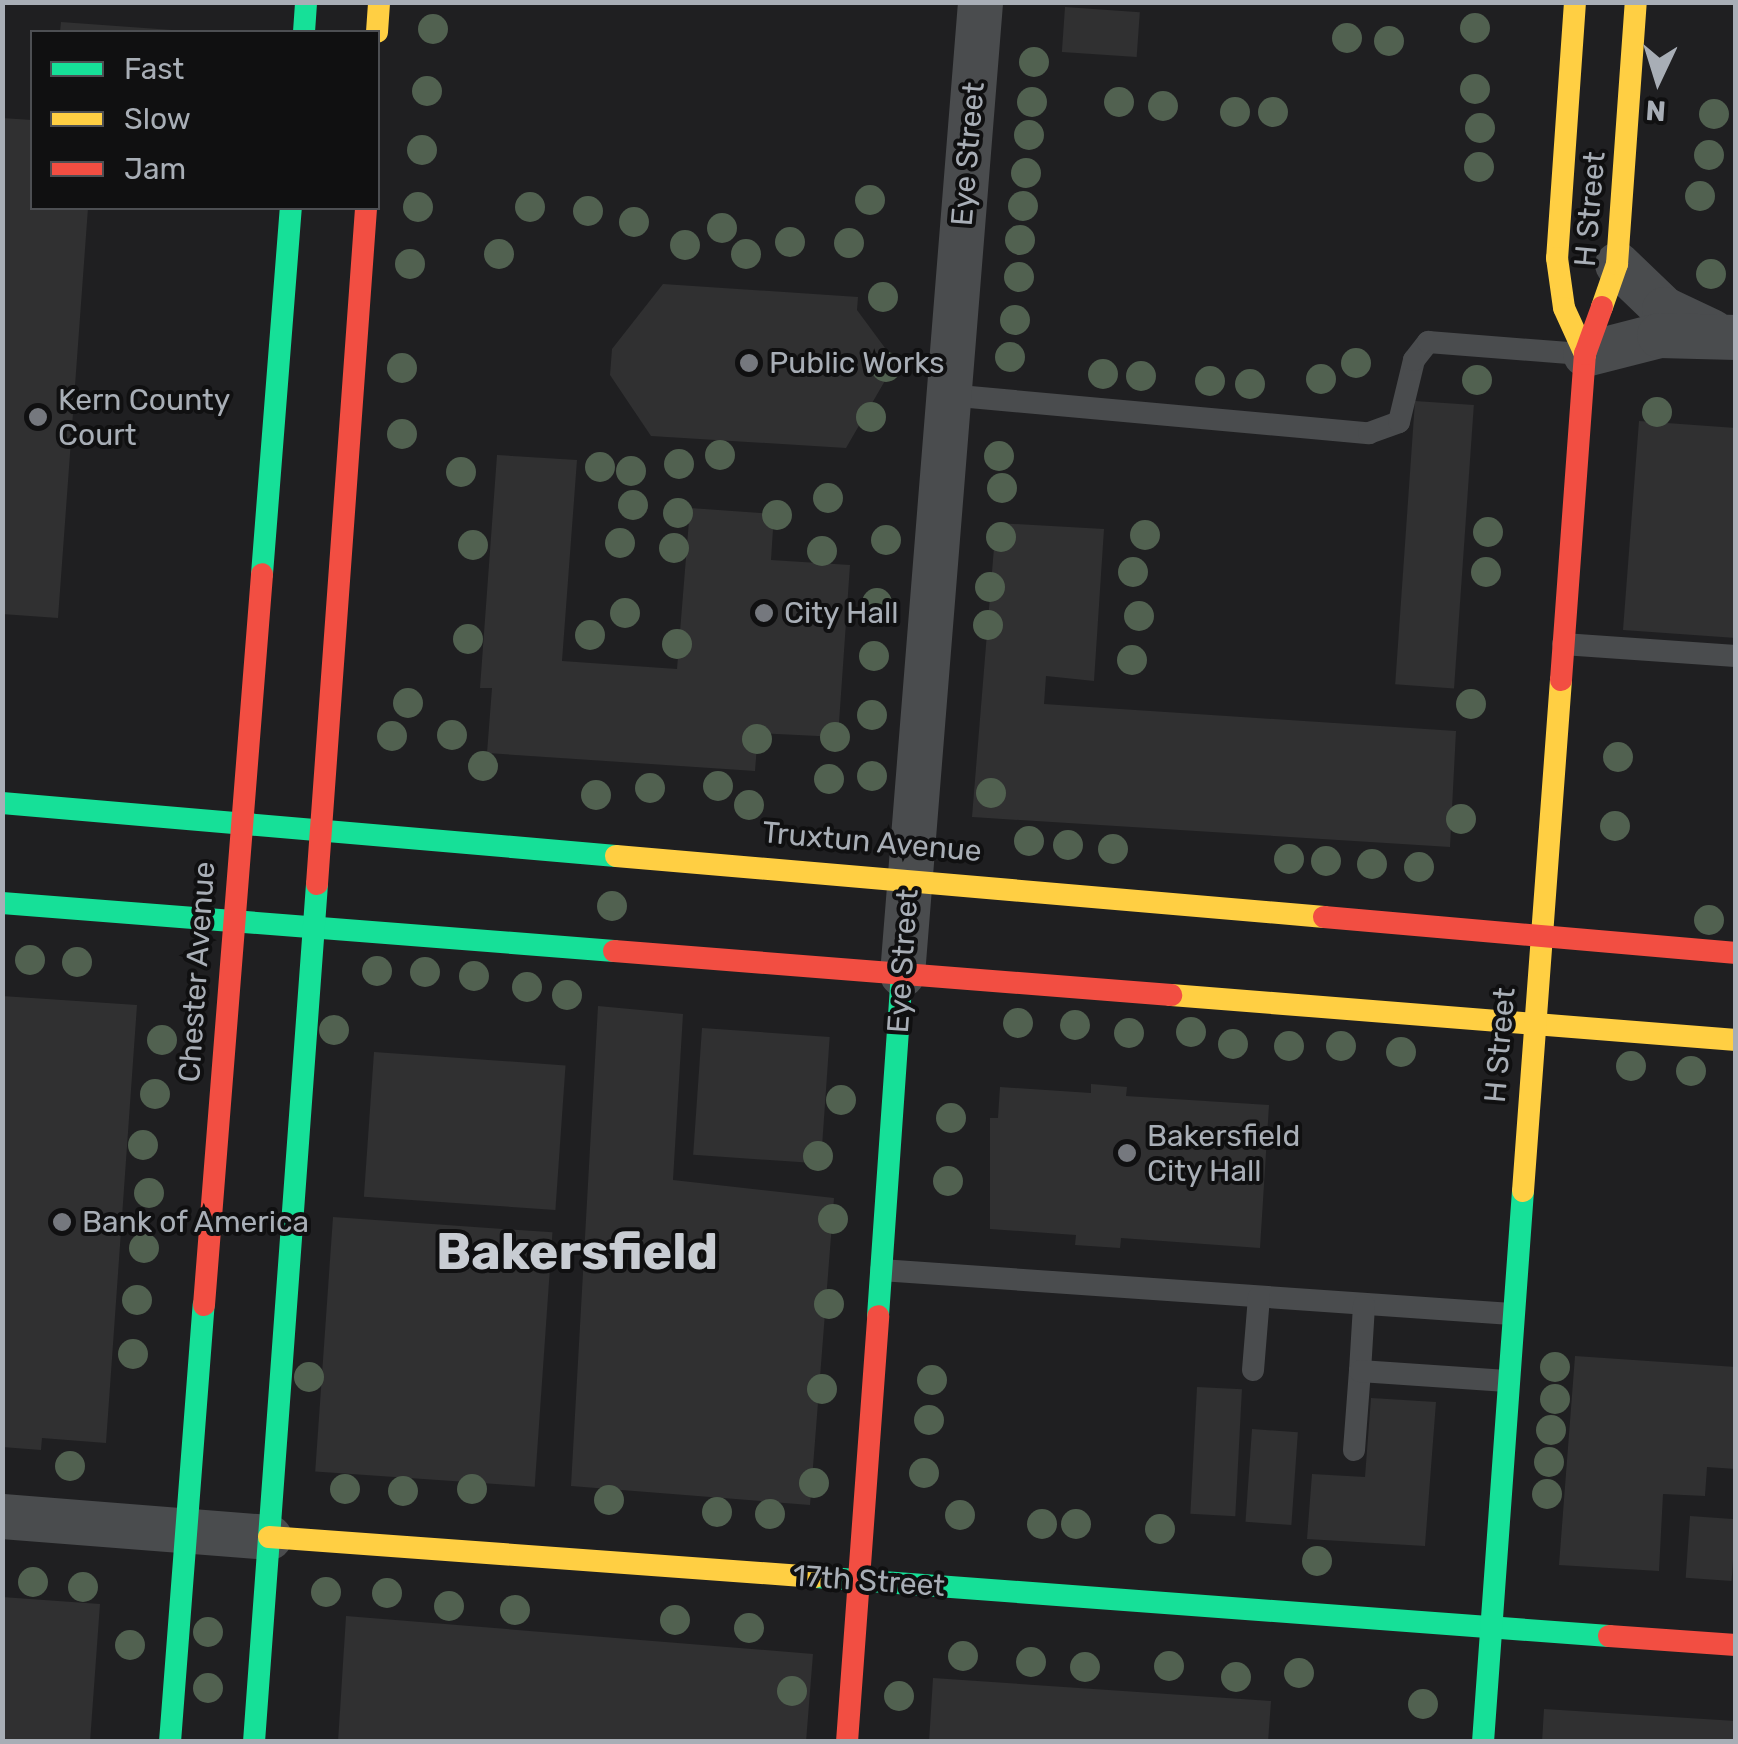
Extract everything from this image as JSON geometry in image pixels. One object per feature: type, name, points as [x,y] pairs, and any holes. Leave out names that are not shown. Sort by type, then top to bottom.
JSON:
[{"type":"main road","points":[[304,30],[306,2]]},
{"type":"main road","points":[[377,30],[379,2]]},
{"type":"main road","name":"H Street","points":[[1576,2],[1557,258],[1564,308],[1586,354]]},
{"type":"main road","name":"H Street","points":[[1483,1742],[1530,1027],[1586,354],[1616,264],[1636,2]]},
{"type":"main road","name":"Chester Avenue","points":[[170,1742],[238,818],[291,210]]},
{"type":"main road","points":[[254,1742],[366,210]]},
{"type":"main road","name":"Truxtun Avenue","points":[[2,803],[320,824],[910,876],[1540,940],[1736,952]]},
{"type":"main road","points":[[2,903],[232,917],[313,927],[1530,1027],[1736,1040]]},
{"type":"main road","name":"Eye Street","points":[[847,1742],[902,974]]},
{"type":"main road","name":"17th Street","points":[[269,1537],[1736,1646]]},
{"type":"street","name":"Eye Street","points":[[902,974],[980,2]]},
{"type":"street","points":[[1616,264],[1664,310],[1734,337]]},
{"type":"street","points":[[1586,354],[1659,335],[1734,337]]},
{"type":"street","name":"17th Street","points":[[2,1516],[269,1537]]},
{"type":"lane","points":[[948,395],[1369,433],[1399,422],[1414,360],[1428,342],[1586,354]]},
{"type":"lane","points":[[1563,644],[1736,656]]},
{"type":"lane","points":[[880,1270],[1511,1314]]},
{"type":"lane","points":[[1254,1370],[1258,1297]]},
{"type":"lane","points":[[1354,1450],[1364,1305]]},
{"type":"lane","points":[[1360,1371],[1507,1381]]},
{"type":"shaded area","points":[[3,3],[1735,3],[1735,1741],[3,1741]]},
{"type":"building","points":[[1065,7],[1140,12],[1137,57],[1062,52]]},
{"type":"building","points":[[61,22],[172,30],[60,30]]},
{"type":"building","name":"Kern County Court","points":[[2,118],[30,120],[30,210],[88,210],[58,618],[2,614]]},
{"type":"building","name":"Public Works","points":[[663,284],[858,297],[857,310],[888,352],[886,379],[846,448],[651,436],[610,375],[612,349]]},
{"type":"building","points":[[1415,401],[1474,405],[1454,688],[1395,684]]},
{"type":"building","points":[[1639,421],[1736,428],[1736,638],[1623,630]]},
{"type":"building","name":"City Hall","points":[[497,455],[577,460],[562,661],[677,669],[690,508],[774,514],[771,560],[850,565],[838,737],[758,733],[755,771],[487,753],[492,688],[480,688]]},
{"type":"building","points":[[996,523],[1104,529],[1094,681],[1046,676],[1044,704],[1456,731],[1450,847],[972,817]]},
{"type":"building","name":"Bank of America","points":[[2,996],[137,1005],[106,1443],[42,1438],[41,1450],[2,1447]]},
{"type":"building","points":[[598,1006],[683,1014],[673,1180],[834,1198],[810,1505],[571,1486]]},
{"type":"building","points":[[702,1028],[830,1037],[821,1164],[693,1155]]},
{"type":"building","points":[[374,1052],[566,1065],[555,1210],[364,1197]]},
{"type":"building","name":"Bakersfield City Hall","points":[[1091,1084],[1127,1087],[1126,1096],[1269,1105],[1260,1248],[1121,1238],[1120,1248],[1075,1245],[1076,1235],[990,1229],[990,1118],[998,1118],[1000,1087],[1091,1093]]},
{"type":"building","points":[[333,1217],[552,1232],[535,1487],[315,1471]]},
{"type":"building","points":[[1575,1356],[1736,1367],[1736,1469],[1707,1467],[1705,1496],[1663,1494],[1659,1571],[1559,1565]]},
{"type":"building","points":[[1197,1387],[1242,1389],[1235,1516],[1190,1514]]},
{"type":"building","points":[[1371,1398],[1436,1402],[1425,1546],[1307,1539],[1312,1474],[1365,1477]]},
{"type":"building","points":[[1252,1429],[1298,1432],[1291,1525],[1246,1522]]},
{"type":"building","points":[[1690,1516],[1736,1519],[1732,1581],[1686,1578]]},
{"type":"building","points":[[2,1597],[100,1604],[90,1742],[2,1742]]},
{"type":"building","points":[[346,1616],[813,1654],[806,1742],[338,1742]]},
{"type":"building","points":[[933,1678],[1271,1701],[1268,1742],[929,1742]]},
{"type":"building","points":[[1544,1709],[1736,1721],[1736,1742],[1542,1742]]},
{"type":"traffic: fast","points":[[304,30],[306,2]]},
{"type":"traffic: fast","points":[[262,574],[291,210]]},
{"type":"traffic: fast","points":[[2,803],[616,856]]},
{"type":"traffic: fast","points":[[254,1742],[317,884]]},
{"type":"traffic: fast","points":[[2,903],[614,951]]},
{"type":"traffic: fast","points":[[878,1316],[902,974]]},
{"type":"traffic: fast","points":[[1483,1742],[1523,1191]]},
{"type":"traffic: fast","points":[[170,1742],[204,1305]]},
{"type":"traffic: fast","points":[[816,1577],[1609,1636]]},
{"type":"traffic: slow","points":[[377,30],[379,2]]},
{"type":"traffic: slow","points":[[1575,2],[1557,258],[1564,308],[1585,354]]},
{"type":"traffic: slow","points":[[1602,307],[1617,264],[1636,2]]},
{"type":"traffic: slow","points":[[1523,1191],[1561,680]]},
{"type":"traffic: slow","points":[[616,856],[1324,917]]},
{"type":"traffic: slow","points":[[1171,995],[1736,1040]]},
{"type":"traffic: slow","points":[[269,1537],[816,1577]]},
{"type":"traffic: jam","points":[[317,884],[366,210]]},
{"type":"traffic: jam","points":[[1561,680],[1585,354],[1602,307]]},
{"type":"traffic: jam","points":[[204,1305],[262,574]]},
{"type":"traffic: jam","points":[[1324,917],[1736,953]]},
{"type":"traffic: jam","points":[[614,951],[1171,995]]},
{"type":"traffic: jam","points":[[847,1742],[878,1316]]},
{"type":"traffic: jam","points":[[1609,1636],[1736,1645]]},
{"type":"place","name":"Public Works","points":[[749,363]]},
{"type":"place","name":"Kern County Court","points":[[38,417]]},
{"type":"place","name":"City Hall","points":[[764,613]]},
{"type":"place","name":"Bakersfield City Hall","points":[[1127,1153]]},
{"type":"place","name":"Bank of America","points":[[62,1222]]},
{"type":"district","name":"Bakersfield","points":[[577,1253]]}]
